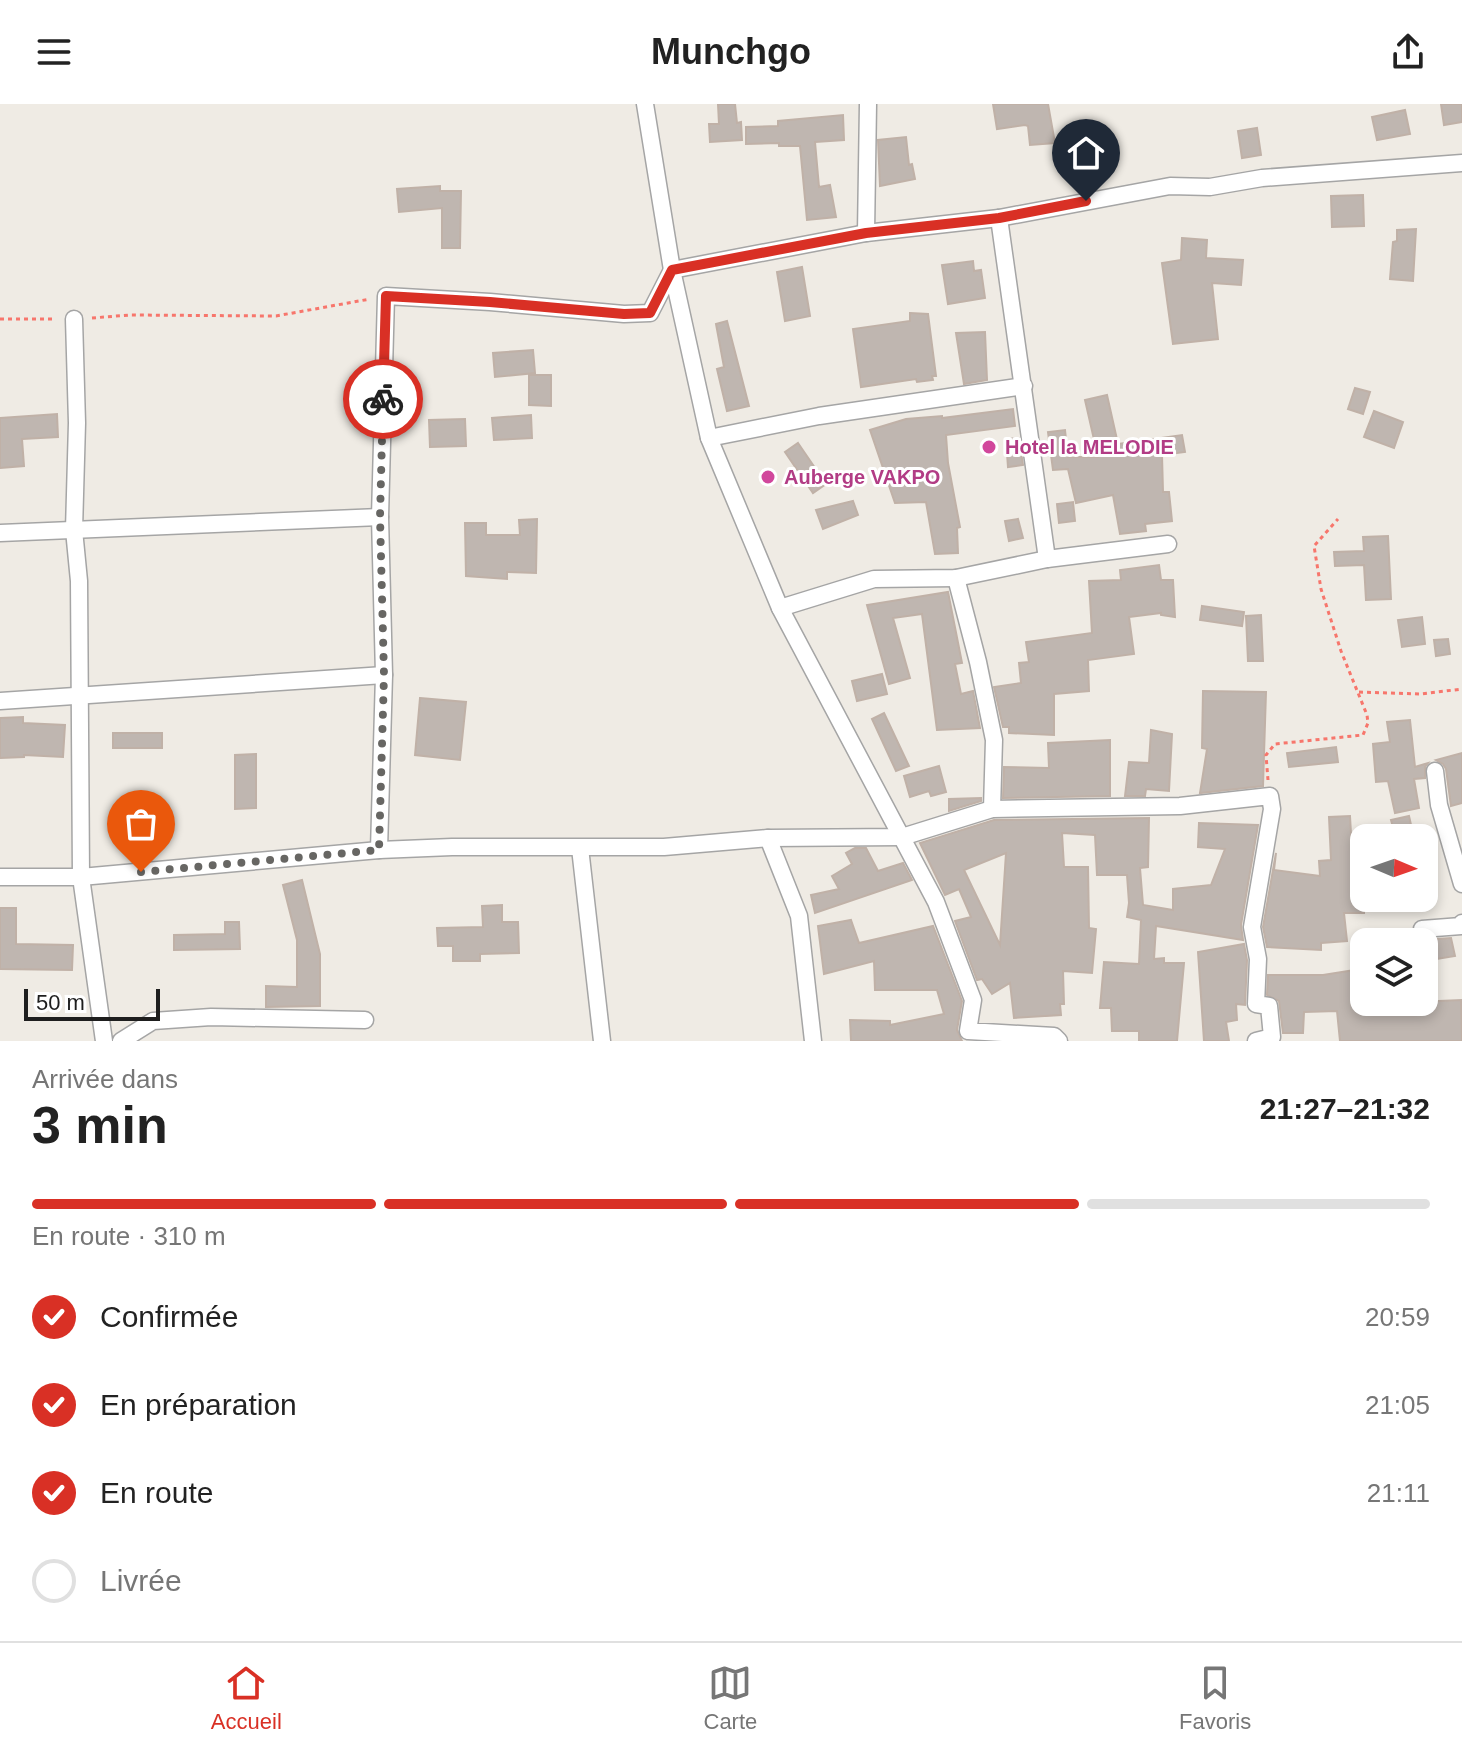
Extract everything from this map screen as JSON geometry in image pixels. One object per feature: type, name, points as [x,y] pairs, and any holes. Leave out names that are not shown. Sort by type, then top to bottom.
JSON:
[{"type":"street","points":[[645,104],[672,270],[709,438],[780,608],[936,902],[973,1000],[968,1036],[1054,1036],[1059,1041]]},
{"type":"street","points":[[866,233],[868,104]]},
{"type":"street","points":[[672,270],[866,233],[999,218],[1170,186],[1210,187],[1262,178],[1462,163]]},
{"type":"street","points":[[999,218],[1047,559]]},
{"type":"street","points":[[379,850],[384,675],[380,517],[386,296],[624,314],[650,313],[672,270]]},
{"type":"street","points":[[74,319],[77,423],[74,530],[79,581],[81,877],[104,1041]]},
{"type":"street","points":[[709,438],[819,416],[1024,386]]},
{"type":"street","points":[[0,533],[380,517]]},
{"type":"street","points":[[780,608],[874,579],[956,578],[1047,559],[1168,544]]},
{"type":"street","points":[[956,578],[994,740],[992,809]]},
{"type":"street","points":[[0,701],[384,675]]},
{"type":"street","points":[[1435,771],[1439,805],[1462,884]]},
{"type":"street","points":[[0,877],[81,877],[379,850],[664,847],[768,838],[902,837],[992,809],[1180,806],[1270,796],[1272,809],[1252,927],[1258,959],[1256,1004],[1269,1006],[1272,1037],[1256,1041]]},
{"type":"street","points":[[768,838],[799,916],[813,1041]]},
{"type":"street","points":[[580,848],[602,1041]]},
{"type":"street","points":[[1435,928],[1461,926],[1462,923]]},
{"type":"street","points":[[121,1041],[153,1021],[211,1017],[365,1020]]},
{"type":"path","points":[[0,319],[130,315],[276,316],[386,296]]},
{"type":"path","points":[[1270,796],[1266,755],[1275,744],[1363,735],[1368,723],[1321,589],[1314,546],[1338,519]]},
{"type":"path","points":[[1359,692],[1421,694],[1462,689]]},
{"type":"building","points":[[718,104],[735,104],[737,123],[741,122],[742,140],[710,142],[709,124],[719,124]]},
{"type":"building","points":[[993,104],[1048,104],[1055,143],[1030,145],[1028,126],[1025,125],[997,129]]},
{"type":"building","points":[[1441,104],[1462,104],[1462,122],[1444,125]]},
{"type":"building","points":[[1405,110],[1410,134],[1377,140],[1372,117]]},
{"type":"building","points":[[843,115],[844,140],[815,142],[819,187],[830,185],[836,217],[807,220],[800,146],[746,144],[746,127],[778,126],[778,121]]},
{"type":"building","points":[[1257,128],[1261,155],[1242,158],[1238,131]]},
{"type":"building","points":[[906,137],[909,165],[912,164],[915,179],[880,186],[878,140]]},
{"type":"building","points":[[440,186],[440,191],[461,191],[460,248],[442,248],[442,208],[399,212],[397,189]]},
{"type":"building","points":[[1363,195],[1364,226],[1332,227],[1331,196]]},
{"type":"building","points":[[1416,229],[1413,281],[1390,279],[1397,230]]},
{"type":"building","points":[[1182,238],[1207,240],[1206,258],[1243,260],[1241,285],[1212,283],[1218,339],[1173,344],[1162,263],[1181,260]]},
{"type":"building","points":[[973,261],[974,271],[981,270],[985,298],[948,304],[942,265]]},
{"type":"building","points":[[802,267],[810,316],[785,321],[777,272]]},
{"type":"building","points":[[910,313],[928,314],[936,376],[932,376],[933,380],[917,382],[916,379],[861,387],[853,329],[910,321]]},
{"type":"building","points":[[727,321],[749,406],[727,411],[717,369],[724,367],[716,324]]},
{"type":"building","points":[[985,332],[987,380],[964,384],[956,333]]},
{"type":"building","points":[[533,350],[535,373],[495,377],[493,353]]},
{"type":"building","points":[[529,375],[551,375],[551,406],[529,405]]},
{"type":"building","points":[[1355,388],[1370,392],[1363,414],[1348,409]]},
{"type":"building","points":[[1107,395],[1118,444],[1182,435],[1185,452],[1162,455],[1163,492],[1169,492],[1172,521],[1145,524],[1146,531],[1120,534],[1113,495],[1076,503],[1068,469],[1053,470],[1048,432],[1065,430],[1068,457],[1098,457],[1085,400]]},
{"type":"building","points":[[1013,409],[1015,426],[946,435],[960,527],[957,528],[958,553],[935,554],[926,502],[895,503],[870,430],[906,419]]},
{"type":"building","points":[[1374,411],[1403,422],[1394,448],[1364,437]]},
{"type":"building","points":[[57,414],[58,437],[22,439],[24,466],[0,468],[0,418]]},
{"type":"building","points":[[531,415],[532,438],[494,440],[492,418]]},
{"type":"building","points":[[465,419],[466,446],[430,447],[429,420]]},
{"type":"building","points":[[1019,438],[1023,465],[1008,467],[1006,439]]},
{"type":"building","points":[[798,443],[826,484],[813,493],[785,452]]},
{"type":"building","points":[[853,501],[858,515],[823,529],[816,510]]},
{"type":"building","points":[[1073,502],[1075,521],[1059,523],[1057,504]]},
{"type":"building","points":[[537,519],[536,573],[507,572],[507,579],[466,576],[465,523],[486,523],[486,535],[520,535],[519,520]]},
{"type":"building","points":[[1018,519],[1023,538],[1009,541],[1005,521]]},
{"type":"building","points":[[1388,536],[1391,599],[1366,600],[1364,565],[1335,566],[1334,552],[1364,551],[1363,537]]},
{"type":"building","points":[[1159,565],[1161,580],[1173,580],[1175,617],[1161,613],[1129,617],[1134,654],[1088,660],[1089,691],[1054,694],[1054,735],[1009,733],[1009,727],[1003,727],[994,687],[1021,683],[1019,663],[1029,662],[1026,642],[1092,633],[1089,581],[1121,580],[1120,570]]},
{"type":"building","points":[[948,592],[962,663],[955,664],[961,694],[973,691],[980,728],[937,730],[922,614],[893,618],[910,678],[889,684],[867,605]]},
{"type":"building","points":[[1202,606],[1244,612],[1242,626],[1200,620]]},
{"type":"building","points":[[1261,615],[1263,661],[1248,661],[1246,616]]},
{"type":"building","points":[[1422,617],[1425,644],[1402,647],[1398,620]]},
{"type":"building","points":[[1448,639],[1450,654],[1436,656],[1434,640]]},
{"type":"building","points":[[882,674],[887,694],[857,701],[852,681]]},
{"type":"building","points":[[1203,691],[1266,692],[1263,786],[1200,793],[1207,749],[1202,748]]},
{"type":"building","points":[[420,698],[466,702],[460,760],[415,755]]},
{"type":"building","points":[[884,713],[909,766],[896,771],[872,719]]},
{"type":"building","points":[[23,717],[23,723],[65,725],[63,757],[24,755],[0,758],[0,718]]},
{"type":"building","points":[[1410,720],[1415,767],[1428,763],[1425,778],[1414,779],[1419,808],[1395,813],[1388,781],[1376,782],[1373,744],[1390,742],[1387,722]]},
{"type":"building","points":[[1151,730],[1172,734],[1169,791],[1146,789],[1145,796],[1125,796],[1129,762],[1149,763]]},
{"type":"building","points":[[113,733],[162,733],[162,748],[113,748]]},
{"type":"building","points":[[1110,740],[1110,796],[1003,798],[1004,767],[1049,768],[1048,743]]},
{"type":"building","points":[[1336,747],[1338,762],[1289,767],[1287,753]]},
{"type":"building","points":[[1462,753],[1462,803],[1451,806],[1446,769],[1436,760]]},
{"type":"building","points":[[256,754],[256,808],[235,809],[235,755]]},
{"type":"building","points":[[939,766],[946,792],[931,796],[929,791],[910,797],[904,776]]},
{"type":"building","points":[[981,798],[981,801],[949,811],[949,799]]},
{"type":"building","points":[[1350,816],[1350,912],[1364,913],[1344,913],[1347,941],[1321,943],[1321,950],[1267,947],[1263,927],[1276,853],[1274,870],[1320,876],[1319,861],[1331,860],[1329,817]]},
{"type":"building","points":[[1409,816],[1411,824],[1392,824],[1391,820]]},
{"type":"building","points":[[1149,818],[1148,867],[1140,868],[1143,905],[1173,910],[1173,889],[1211,885],[1225,849],[1198,847],[1199,823],[1258,825],[1241,925],[1243,940],[1156,926],[1154,959],[1164,958],[1164,963],[1184,963],[1177,1041],[1139,1041],[1139,1031],[1112,1031],[1111,1008],[1100,1008],[1104,962],[1139,964],[1141,920],[1127,917],[1127,875],[1097,875],[1095,835],[1062,833],[1064,867],[1088,867],[1089,928],[1096,929],[1092,973],[1063,971],[1064,1004],[1060,1004],[1061,1015],[1014,1018],[1010,983],[992,994],[982,979],[977,980],[955,921],[971,917],[959,889],[945,895],[920,843],[994,820]],"holes":[[[1006,853],[1000,945],[964,870]]]},
{"type":"building","points":[[855,848],[866,848],[878,871],[903,863],[912,880],[815,913],[811,895],[839,889],[832,876],[852,864],[846,853]]},
{"type":"building","points":[[302,880],[320,954],[320,1006],[266,1007],[266,986],[297,987],[297,940],[283,885]]},
{"type":"building","points":[[502,905],[502,922],[518,922],[519,953],[480,954],[480,961],[453,961],[453,946],[438,946],[437,928],[483,927],[482,906]]},
{"type":"building","points":[[0,908],[16,908],[16,944],[73,945],[72,970],[0,969]]},
{"type":"building","points":[[851,920],[859,943],[933,926],[962,1001],[957,1030],[962,1041],[851,1041],[850,1020],[890,1021],[890,1025],[944,1014],[937,990],[875,990],[874,961],[824,974],[818,926]]},
{"type":"building","points":[[225,922],[239,922],[240,949],[174,950],[174,935],[225,934]]},
{"type":"building","points":[[1451,938],[1455,956],[1438,959],[1438,939]]},
{"type":"building","points":[[1244,944],[1247,960],[1245,1005],[1236,1004],[1237,1020],[1226,1022],[1229,1041],[1204,1041],[1198,952]]},
{"type":"building","points":[[1350,971],[1350,1016],[1438,1016],[1438,1001],[1461,1000],[1462,1041],[1340,1041],[1337,1011],[1304,1012],[1303,1033],[1283,1033],[1279,1001],[1267,995],[1268,975],[1323,975]]},
{"type":"way so far","points":[[141,872],[379,850],[384,675],[380,517],[383,399]]},
{"type":"place","name":"Hotel la MELODIE","points":[[989,447]]},
{"type":"place","name":"Auberge VAKPO","points":[[768,477]]},
{"type":"route","points":[[383,399],[386,296],[624,314],[650,313],[672,270],[866,233],[999,218],[1086,201]]}]
